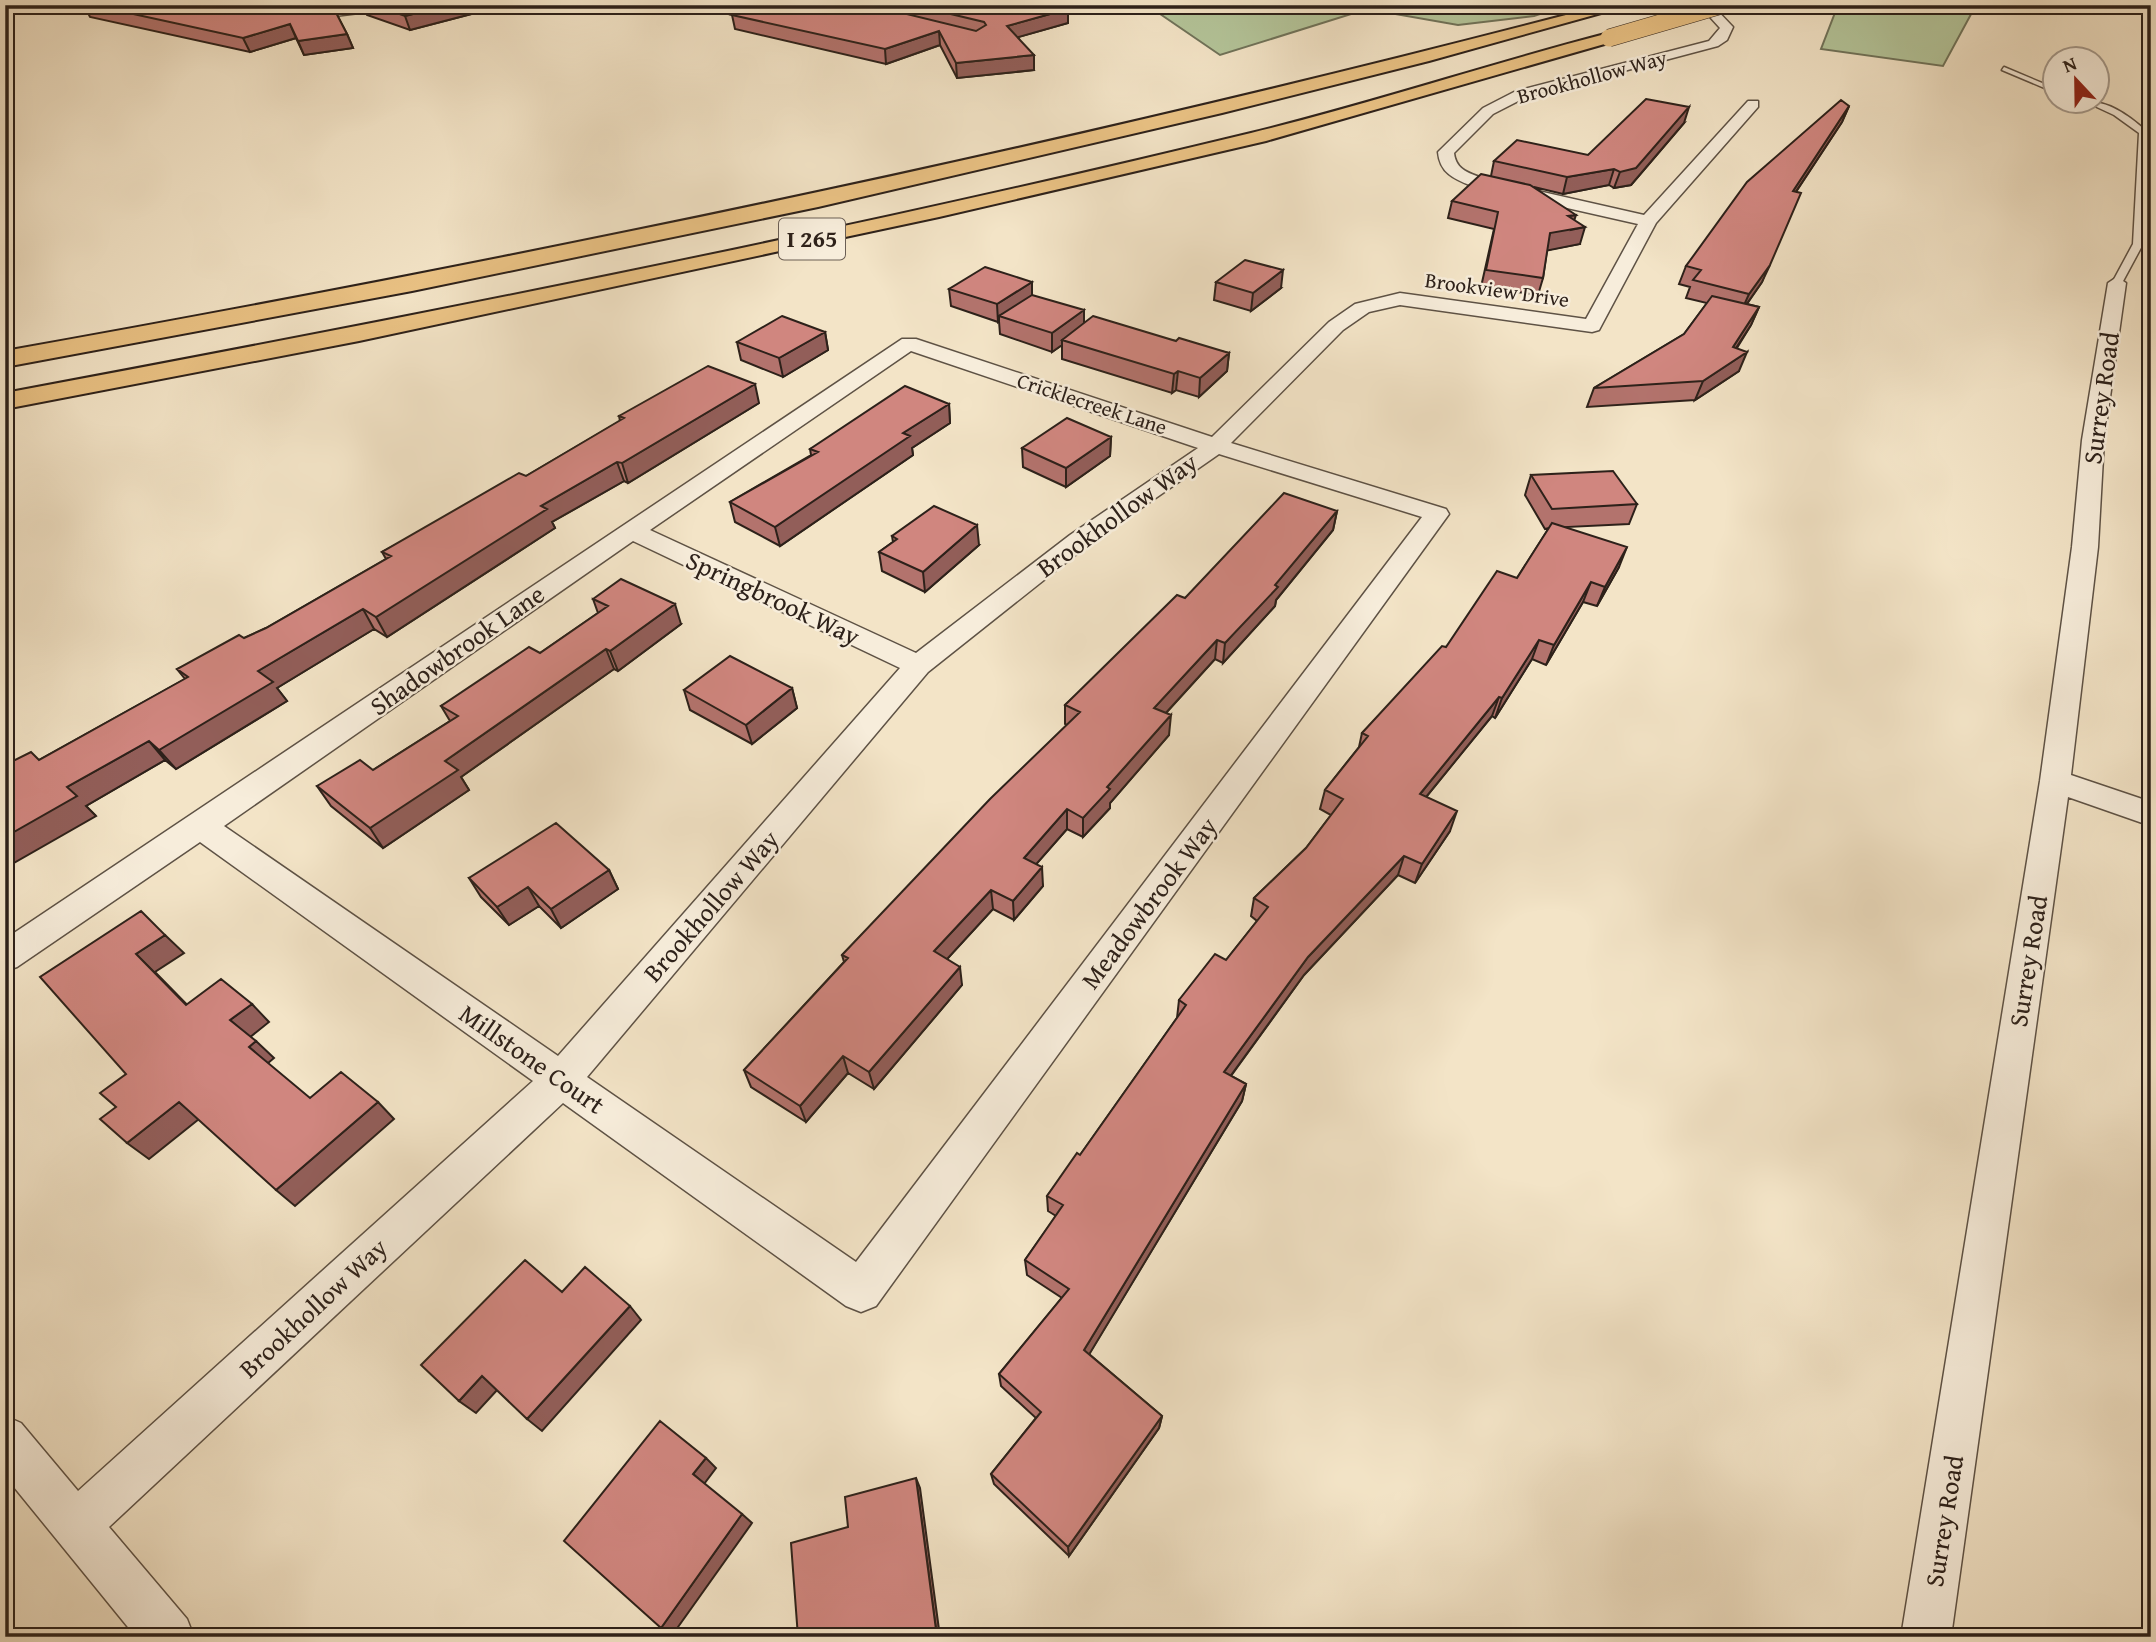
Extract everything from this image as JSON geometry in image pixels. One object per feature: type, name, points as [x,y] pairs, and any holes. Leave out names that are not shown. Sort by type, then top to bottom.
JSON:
[{"type":"highway","name":"I 265","points":[[5,359],[487,269],[990,163],[1623,5]]},
{"type":"highway","name":"I 265","points":[[5,401],[372,331],[939,211],[1259,137],[1722,5]]},
{"type":"street","points":[[247,5],[310,15],[392,5]]},
{"type":"street","name":"Brookhollow Way","points":[[1648,221],[1480,184],[1457,174],[1447,164],[1446,152],[1500,103],[1521,94],[1708,46],[1726,34],[1727,27],[1705,5]]},
{"type":"street","name":"Brookview Drive","points":[[1362,308],[1399,299],[1592,326],[1648,221],[1753,104]]},
{"type":"street","name":"Surrey Road","points":[[1926,1637],[2056,781],[2085,547],[2093,440],[2117,283]]},
{"type":"street","name":"Brookhollow Way","points":[[75,1526],[561,1080],[918,665],[1079,540],[1216,446],[1336,326],[1362,308]]},
{"type":"street","name":"Cricklecreek Lane","points":[[909,343],[1216,446],[1437,514]]},
{"type":"street","name":"Shadowbrook Lane","points":[[5,957],[202,827],[629,530],[909,343]]},
{"type":"street","name":"Meadowbrook Way","points":[[862,1292],[1437,514]]},
{"type":"street","name":"Springbrook Way","points":[[629,530],[918,665]]},
{"type":"street","points":[[2056,781],[2151,814]]},
{"type":"street","name":"Millstone Court","points":[[202,827],[862,1292]]},
{"type":"street","points":[[5,1439],[169,1637]]},
{"type":"lane","points":[[2004,69],[2040,84]]},
{"type":"lane","points":[[2110,110],[2143,132],[2138,244],[2117,283]]},
{"type":"green space","points":[[1147,5],[1567,5],[1534,16],[1458,25],[1367,9],[1220,55]]},
{"type":"green space","points":[[1838,5],[1976,5],[1943,66],[1821,49]]},
{"type":"building","points":[[92,5],[292,5],[304,8],[332,5],[347,34],[298,41],[290,24],[243,38]]},
{"type":"building","points":[[374,5],[449,5],[405,16]]},
{"type":"building","points":[[761,5],[870,5],[976,31],[986,25],[984,22],[913,5],[1049,5],[1068,9],[1007,26],[1034,55],[956,63],[939,31],[885,49],[732,15]]},
{"type":"building","points":[[1646,99],[1689,107],[1636,168],[1567,177],[1494,161],[1517,140],[1588,155]]},
{"type":"building","points":[[1841,100],[1849,106],[1793,191],[1801,193],[1770,265],[1749,294],[1693,280],[1701,270],[1686,266],[1747,182]]},
{"type":"building","points":[[1481,174],[1530,185],[1576,215],[1568,216],[1585,227],[1550,233],[1543,278],[1486,270],[1498,212],[1452,201]]},
{"type":"building","points":[[1245,260],[1283,270],[1253,293],[1216,282]]},
{"type":"building","points":[[985,267],[1032,282],[997,304],[949,289]]},
{"type":"building","points":[[1032,295],[1084,310],[1052,333],[999,316]]},
{"type":"building","points":[[1712,296],[1759,307],[1733,347],[1747,352],[1703,381],[1594,388],[1684,334]]},
{"type":"building","points":[[782,316],[825,332],[779,358],[737,342]]},
{"type":"building","points":[[1093,316],[1176,341],[1179,338],[1229,353],[1200,378],[1178,371],[1174,374],[1062,340]]},
{"type":"building","points":[[708,366],[755,384],[622,463],[617,462],[541,506],[547,509],[376,617],[363,609],[258,671],[273,682],[159,750],[149,741],[67,787],[77,796],[5,837],[5,765],[31,752],[39,760],[188,677],[177,669],[239,635],[244,638],[266,628],[391,556],[382,552],[519,473],[526,476],[624,418],[619,416]]},
{"type":"building","points":[[905,386],[949,404],[903,433],[910,436],[775,527],[730,502],[818,452],[810,449]]},
{"type":"building","points":[[1067,418],[1111,437],[1066,468],[1022,448]]},
{"type":"building","points":[[1613,471],[1637,504],[1552,509],[1531,475]]},
{"type":"building","points":[[1284,493],[1337,511],[1275,585],[1278,587],[1225,643],[1217,640],[1154,708],[1171,715],[1107,787],[1110,789],[1083,818],[1067,809],[1024,858],[1042,867],[1013,901],[991,890],[934,951],[960,967],[869,1072],[843,1056],[800,1106],[744,1070],[848,958],[842,955],[990,799],[1080,712],[1065,705],[1177,595],[1185,598]]},
{"type":"building","points":[[934,506],[977,525],[923,572],[879,552],[897,539],[892,536]]},
{"type":"building","points":[[1552,523],[1627,547],[1605,587],[1591,582],[1554,645],[1539,640],[1502,698],[1499,697],[1420,794],[1457,811],[1422,864],[1404,856],[1308,957],[1224,1072],[1246,1084],[1084,1350],[1162,1416],[1068,1547],[991,1474],[1041,1412],[999,1374],[1069,1289],[1025,1260],[1063,1205],[1047,1196],[1077,1153],[1080,1155],[1186,1005],[1179,1000],[1215,954],[1226,960],[1268,907],[1254,898],[1306,848],[1343,799],[1325,790],[1368,736],[1362,733],[1442,646],[1446,647],[1497,571],[1517,578]]},
{"type":"building","points":[[621,579],[675,604],[610,651],[606,649],[445,761],[458,770],[370,828],[317,786],[360,760],[373,770],[458,716],[441,706],[529,647],[540,653],[608,606],[593,599]]},
{"type":"building","points":[[730,656],[792,688],[746,725],[684,690]]},
{"type":"building","points":[[556,823],[609,870],[551,909],[528,887],[497,907],[469,878]]},
{"type":"building","points":[[141,911],[165,935],[136,954],[186,1005],[221,979],[252,1004],[230,1020],[256,1041],[249,1047],[310,1098],[341,1072],[378,1102],[276,1190],[179,1102],[127,1143],[100,1119],[116,1107],[100,1093],[126,1074],[40,977]]},
{"type":"building","points":[[525,1260],[562,1292],[585,1267],[630,1306],[527,1419],[482,1376],[459,1401],[421,1365]]},
{"type":"building","points":[[660,1421],[706,1458],[693,1474],[742,1514],[661,1628],[564,1541]]},
{"type":"building","points":[[916,1478],[937,1637],[798,1637],[791,1543],[848,1527],[845,1497]]},
{"type":"waterway","points":[[1655,5],[1697,8]]},
{"type":"waterway","points":[[1715,8],[1749,5]]}]
